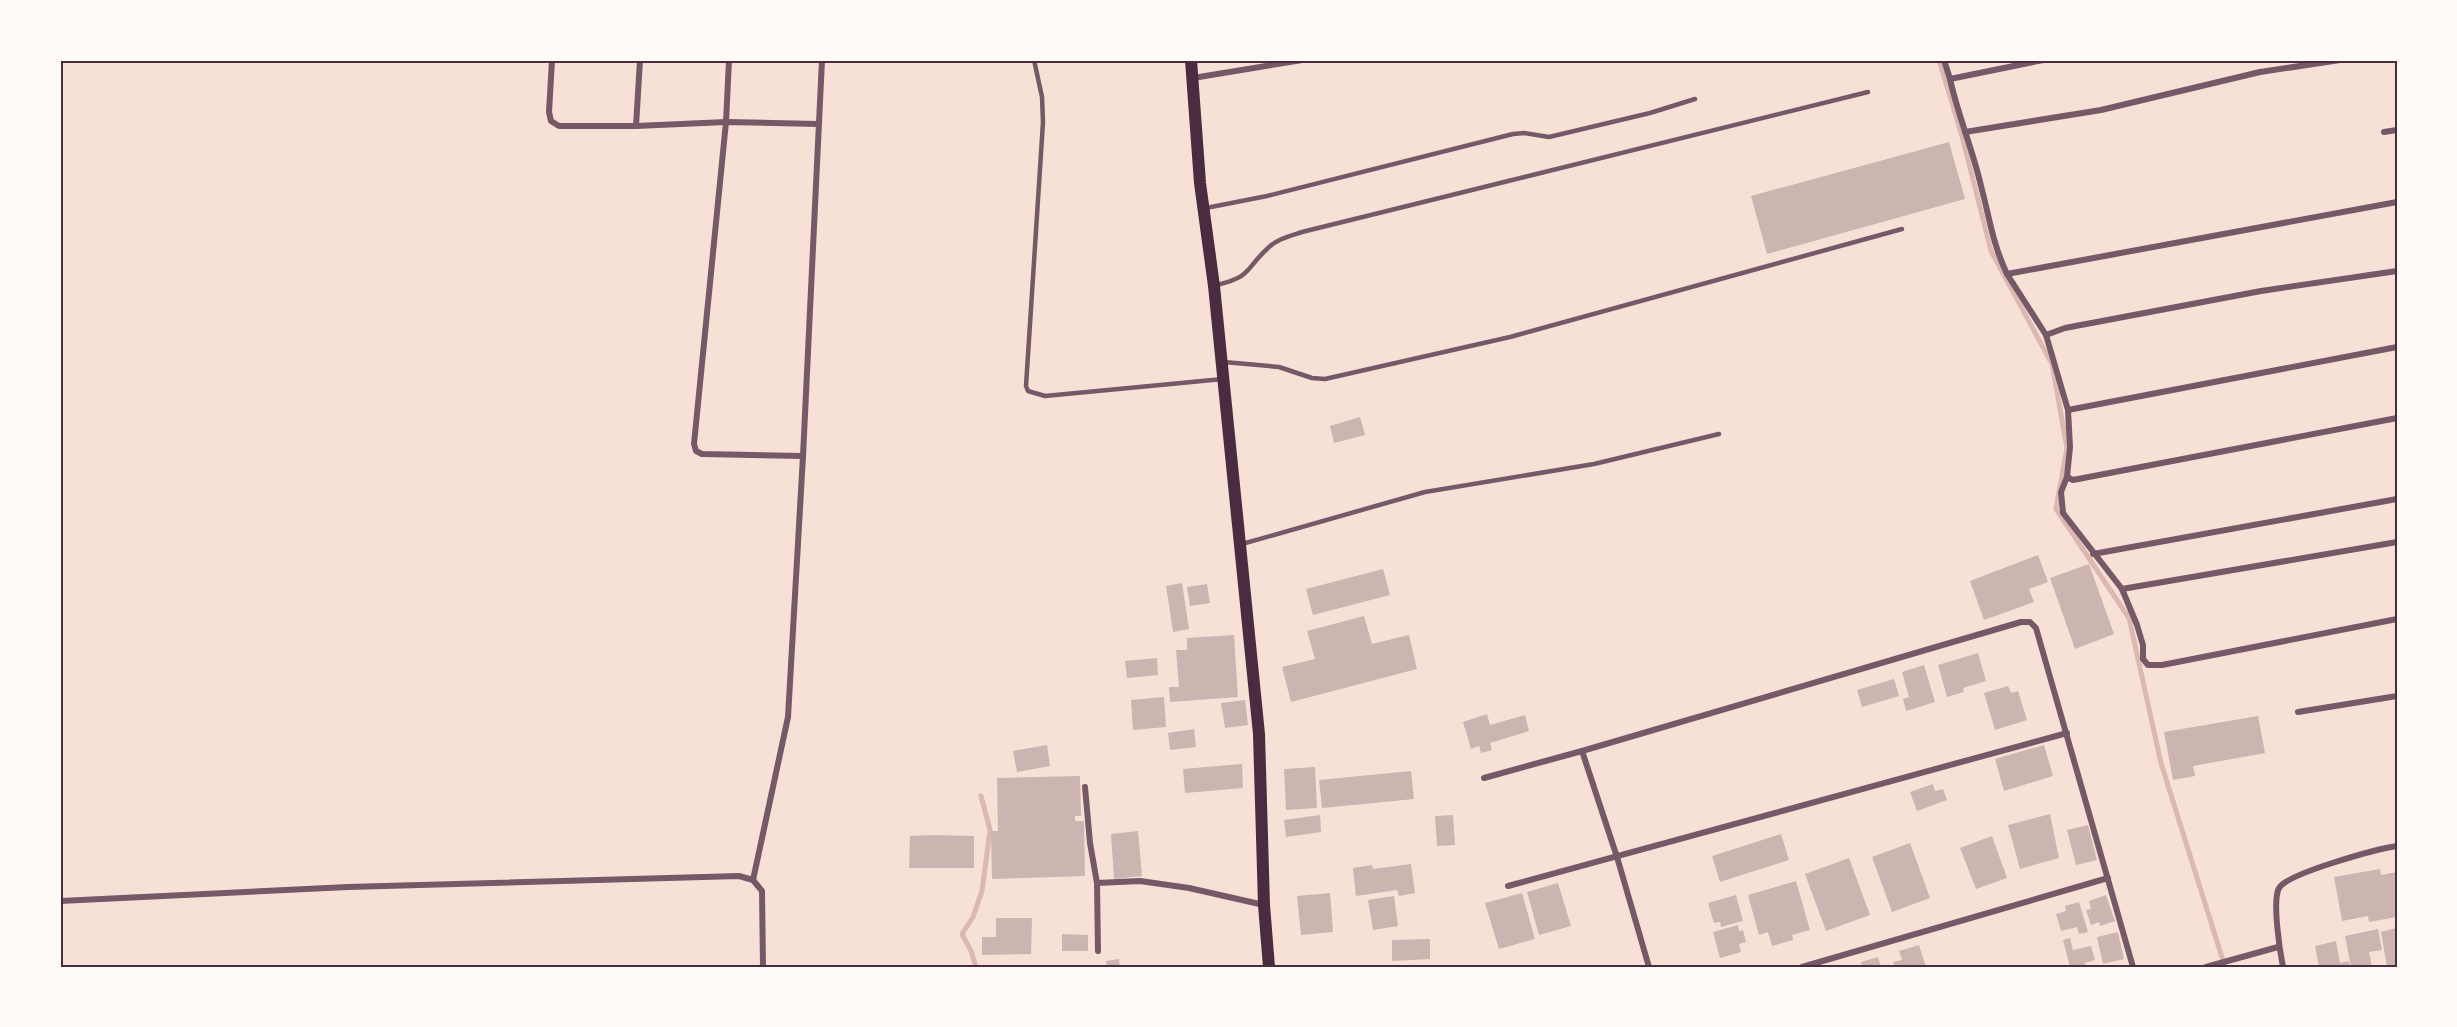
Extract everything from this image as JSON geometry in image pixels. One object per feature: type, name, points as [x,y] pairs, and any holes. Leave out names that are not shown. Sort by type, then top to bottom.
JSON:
[{"type":"main road","points":[[1191,60],[1203,208],[1214,286],[1242,544],[1259,734],[1264,905],[1269,967]]},
{"type":"street","points":[[552,60],[551,122],[559,126],[636,126],[726,122],[818,124]]},
{"type":"street","points":[[636,126],[640,60]]},
{"type":"street","points":[[729,60],[726,122],[693,444],[696,451],[702,454],[803,456]]},
{"type":"street","points":[[753,880],[788,717],[822,60]]},
{"type":"street","points":[[1193,78],[1302,60]]},
{"type":"street","points":[[1944,60],[1981,185],[1990,232],[2007,274],[2046,335],[2068,410],[2070,447],[2067,477],[2061,492],[2063,513],[2122,589],[2137,625],[2143,645],[2143,659],[2152,666],[2397,619]]},
{"type":"street","points":[[1950,79],[2043,60]]},
{"type":"street","points":[[1965,132],[2101,110],[2260,72],[2340,60]]},
{"type":"street","points":[[2384,132],[2397,129]]},
{"type":"street","points":[[2007,274],[2397,202]]},
{"type":"street","points":[[2046,335],[2065,328],[2261,291],[2397,271]]},
{"type":"street","points":[[2068,410],[2397,347]]},
{"type":"street","points":[[2067,477],[2073,480],[2397,418]]},
{"type":"street","points":[[2093,554],[2397,499]]},
{"type":"street","points":[[2122,589],[2397,542]]},
{"type":"street","points":[[1484,778],[2025,621],[2030,622],[2036,628],[2133,967]]},
{"type":"street","points":[[2298,712],[2397,696]]},
{"type":"street","points":[[1508,885],[2067,733]]},
{"type":"street","points":[[1581,751],[1617,857],[1649,967]]},
{"type":"street","points":[[1085,787],[1090,843],[1097,883],[1098,951]]},
{"type":"street","points":[[2283,967],[2278,947],[2277,895],[2280,887],[2295,876],[2397,846]]},
{"type":"street","points":[[60,901],[348,887],[740,876],[753,880],[762,891],[763,967]]},
{"type":"street","points":[[1802,967],[2108,878]]},
{"type":"street","points":[[1097,883],[1149,882],[1189,888],[1264,905]]},
{"type":"street","points":[[2206,967],[2278,947]]},
{"type":"lane","points":[[1034,60],[1042,97],[1043,122],[1026,386],[1028,391],[1045,396],[1223,379]]},
{"type":"lane","points":[[1214,286],[1243,277],[1278,240],[1302,232],[1868,92]]},
{"type":"lane","points":[[1203,208],[1278,193],[1513,134],[1549,136],[1650,113],[1695,99]]},
{"type":"lane","points":[[1221,362],[1279,367],[1312,378],[1325,379],[1510,337],[1902,229]]},
{"type":"lane","points":[[1242,544],[1425,492],[1593,464],[1719,434]]},
{"type":"building","points":[[1949,142],[1965,199],[1767,254],[1751,196]]},
{"type":"building","points":[[1360,417],[1365,435],[1334,443],[1330,426]]},
{"type":"building","points":[[2038,555],[2048,582],[2029,589],[2034,602],[1984,620],[1970,581]]},
{"type":"building","points":[[2089,564],[2114,634],[2075,649],[2050,578]]},
{"type":"building","points":[[1383,569],[1390,595],[1313,615],[1306,589]]},
{"type":"building","points":[[1182,583],[1189,629],[1173,632],[1166,586]]},
{"type":"building","points":[[1207,584],[1210,603],[1190,606],[1187,587]]},
{"type":"building","points":[[1364,616],[1372,644],[1409,635],[1417,669],[1291,702],[1282,667],[1315,659],[1307,631]]},
{"type":"building","points":[[1234,635],[1238,697],[1170,702],[1169,687],[1179,687],[1176,650],[1187,650],[1187,638]]},
{"type":"building","points":[[1978,653],[1986,681],[1963,688],[1964,692],[1947,697],[1938,665]]},
{"type":"building","points":[[1157,658],[1158,675],[1127,678],[1125,661]]},
{"type":"building","points":[[1924,665],[1935,702],[1906,711],[1903,699],[1909,697],[1902,672]]},
{"type":"building","points":[[1894,679],[1899,696],[1862,707],[1857,690]]},
{"type":"building","points":[[2008,686],[2011,693],[2018,691],[2027,720],[1995,730],[1984,693]]},
{"type":"building","points":[[1164,697],[1166,727],[1133,730],[1131,700]]},
{"type":"building","points":[[1245,700],[1248,725],[1225,728],[1221,703]]},
{"type":"building","points":[[1487,714],[1490,725],[1525,715],[1529,731],[1490,743],[1492,750],[1481,753],[1479,746],[1471,749],[1463,722]]},
{"type":"building","points":[[2258,716],[2265,753],[2193,766],[2195,776],[2173,780],[2164,732]]},
{"type":"building","points":[[1194,729],[1196,747],[1170,750],[1168,733]]},
{"type":"building","points":[[1047,745],[1050,766],[1017,772],[1013,751]]},
{"type":"building","points":[[2044,745],[2053,776],[2004,791],[1995,759]]},
{"type":"building","points":[[1242,764],[1243,788],[1185,793],[1183,769]]},
{"type":"building","points":[[1315,767],[1317,808],[1286,810],[1284,769]]},
{"type":"building","points":[[1411,771],[1414,799],[1322,808],[1319,780]]},
{"type":"building","points":[[1080,776],[1081,816],[1075,816],[1075,821],[1084,821],[1085,876],[992,879],[991,831],[998,831],[997,778]]},
{"type":"building","points":[[1933,784],[1935,791],[1943,789],[1947,800],[1917,811],[1910,792]]},
{"type":"building","points":[[2050,814],[2059,858],[2020,869],[2008,825]]},
{"type":"building","points":[[1320,815],[1321,832],[1286,837],[1284,820]]},
{"type":"building","points":[[1453,815],[1455,845],[1437,846],[1435,816]]},
{"type":"building","points":[[2088,825],[2097,860],[2076,865],[2067,830]]},
{"type":"building","points":[[1138,831],[1142,876],[1114,879],[1111,834]]},
{"type":"building","points":[[1781,834],[1789,860],[1720,882],[1712,856]]},
{"type":"building","points":[[910,836],[974,836],[974,868],[909,868]]},
{"type":"building","points":[[1992,836],[2007,878],[1976,889],[1960,848]]},
{"type":"building","points":[[1910,843],[1930,898],[1892,912],[1872,857]]},
{"type":"building","points":[[1849,858],[1870,915],[1826,931],[1805,874]]},
{"type":"building","points":[[1411,864],[1415,893],[1399,896],[1397,890],[1356,896],[1353,868],[1372,865],[1373,869]]},
{"type":"building","points":[[2380,869],[2381,875],[2397,872],[2397,917],[2369,922],[2368,916],[2342,921],[2334,877]]},
{"type":"building","points":[[1796,881],[1810,930],[1792,935],[1793,940],[1772,946],[1768,932],[1759,935],[1748,895]]},
{"type":"building","points":[[1558,883],[1571,926],[1539,935],[1527,892]]},
{"type":"building","points":[[1330,893],[1333,932],[1301,935],[1297,896]]},
{"type":"building","points":[[1522,893],[1535,939],[1499,949],[1485,903]]},
{"type":"building","points":[[1736,895],[1743,921],[1721,927],[1720,922],[1714,923],[1708,903]]},
{"type":"building","points":[[2106,895],[2115,921],[2100,926],[2099,922],[2091,925],[2086,910],[2091,909],[2089,901]]},
{"type":"building","points":[[1394,896],[1398,926],[1373,930],[1368,900]]},
{"type":"building","points":[[2079,902],[2088,932],[2079,934],[2077,927],[2061,931],[2056,914],[2066,911],[2065,906]]},
{"type":"building","points":[[996,918],[1032,918],[1031,954],[982,955],[982,937],[996,937]]},
{"type":"building","points":[[1738,925],[1739,931],[1743,930],[1746,942],[1739,944],[1741,952],[1720,958],[1713,932]]},
{"type":"building","points":[[2396,928],[2397,967],[2387,967],[2381,932]]},
{"type":"building","points":[[2378,929],[2382,950],[2369,952],[2372,967],[2351,967],[2345,936]]},
{"type":"building","points":[[2118,932],[2124,959],[2103,964],[2097,937]]},
{"type":"building","points":[[1062,934],[1088,935],[1088,951],[1062,951]]},
{"type":"building","points":[[2070,938],[2073,950],[2091,946],[2095,960],[2085,963],[2086,967],[2070,967],[2063,940]]},
{"type":"building","points":[[1430,939],[1430,959],[1392,961],[1392,940]]},
{"type":"building","points":[[2336,941],[2340,963],[2349,961],[2350,967],[2319,967],[2315,946]]},
{"type":"building","points":[[1919,945],[1926,967],[1895,967],[1893,962],[1902,960],[1899,951]]},
{"type":"building","points":[[1878,957],[1881,967],[1862,967],[1861,962]]},
{"type":"building","points":[[1119,959],[1120,967],[1107,967],[1106,961]]},
{"type":"waterway","points":[[1939,60],[1962,136],[1991,251],[2052,364],[2067,448],[2056,509],[2129,618],[2161,763],[2225,967]]},
{"type":"waterway","points":[[976,967],[962,934],[973,917],[982,891],[990,830],[981,796]]}]
